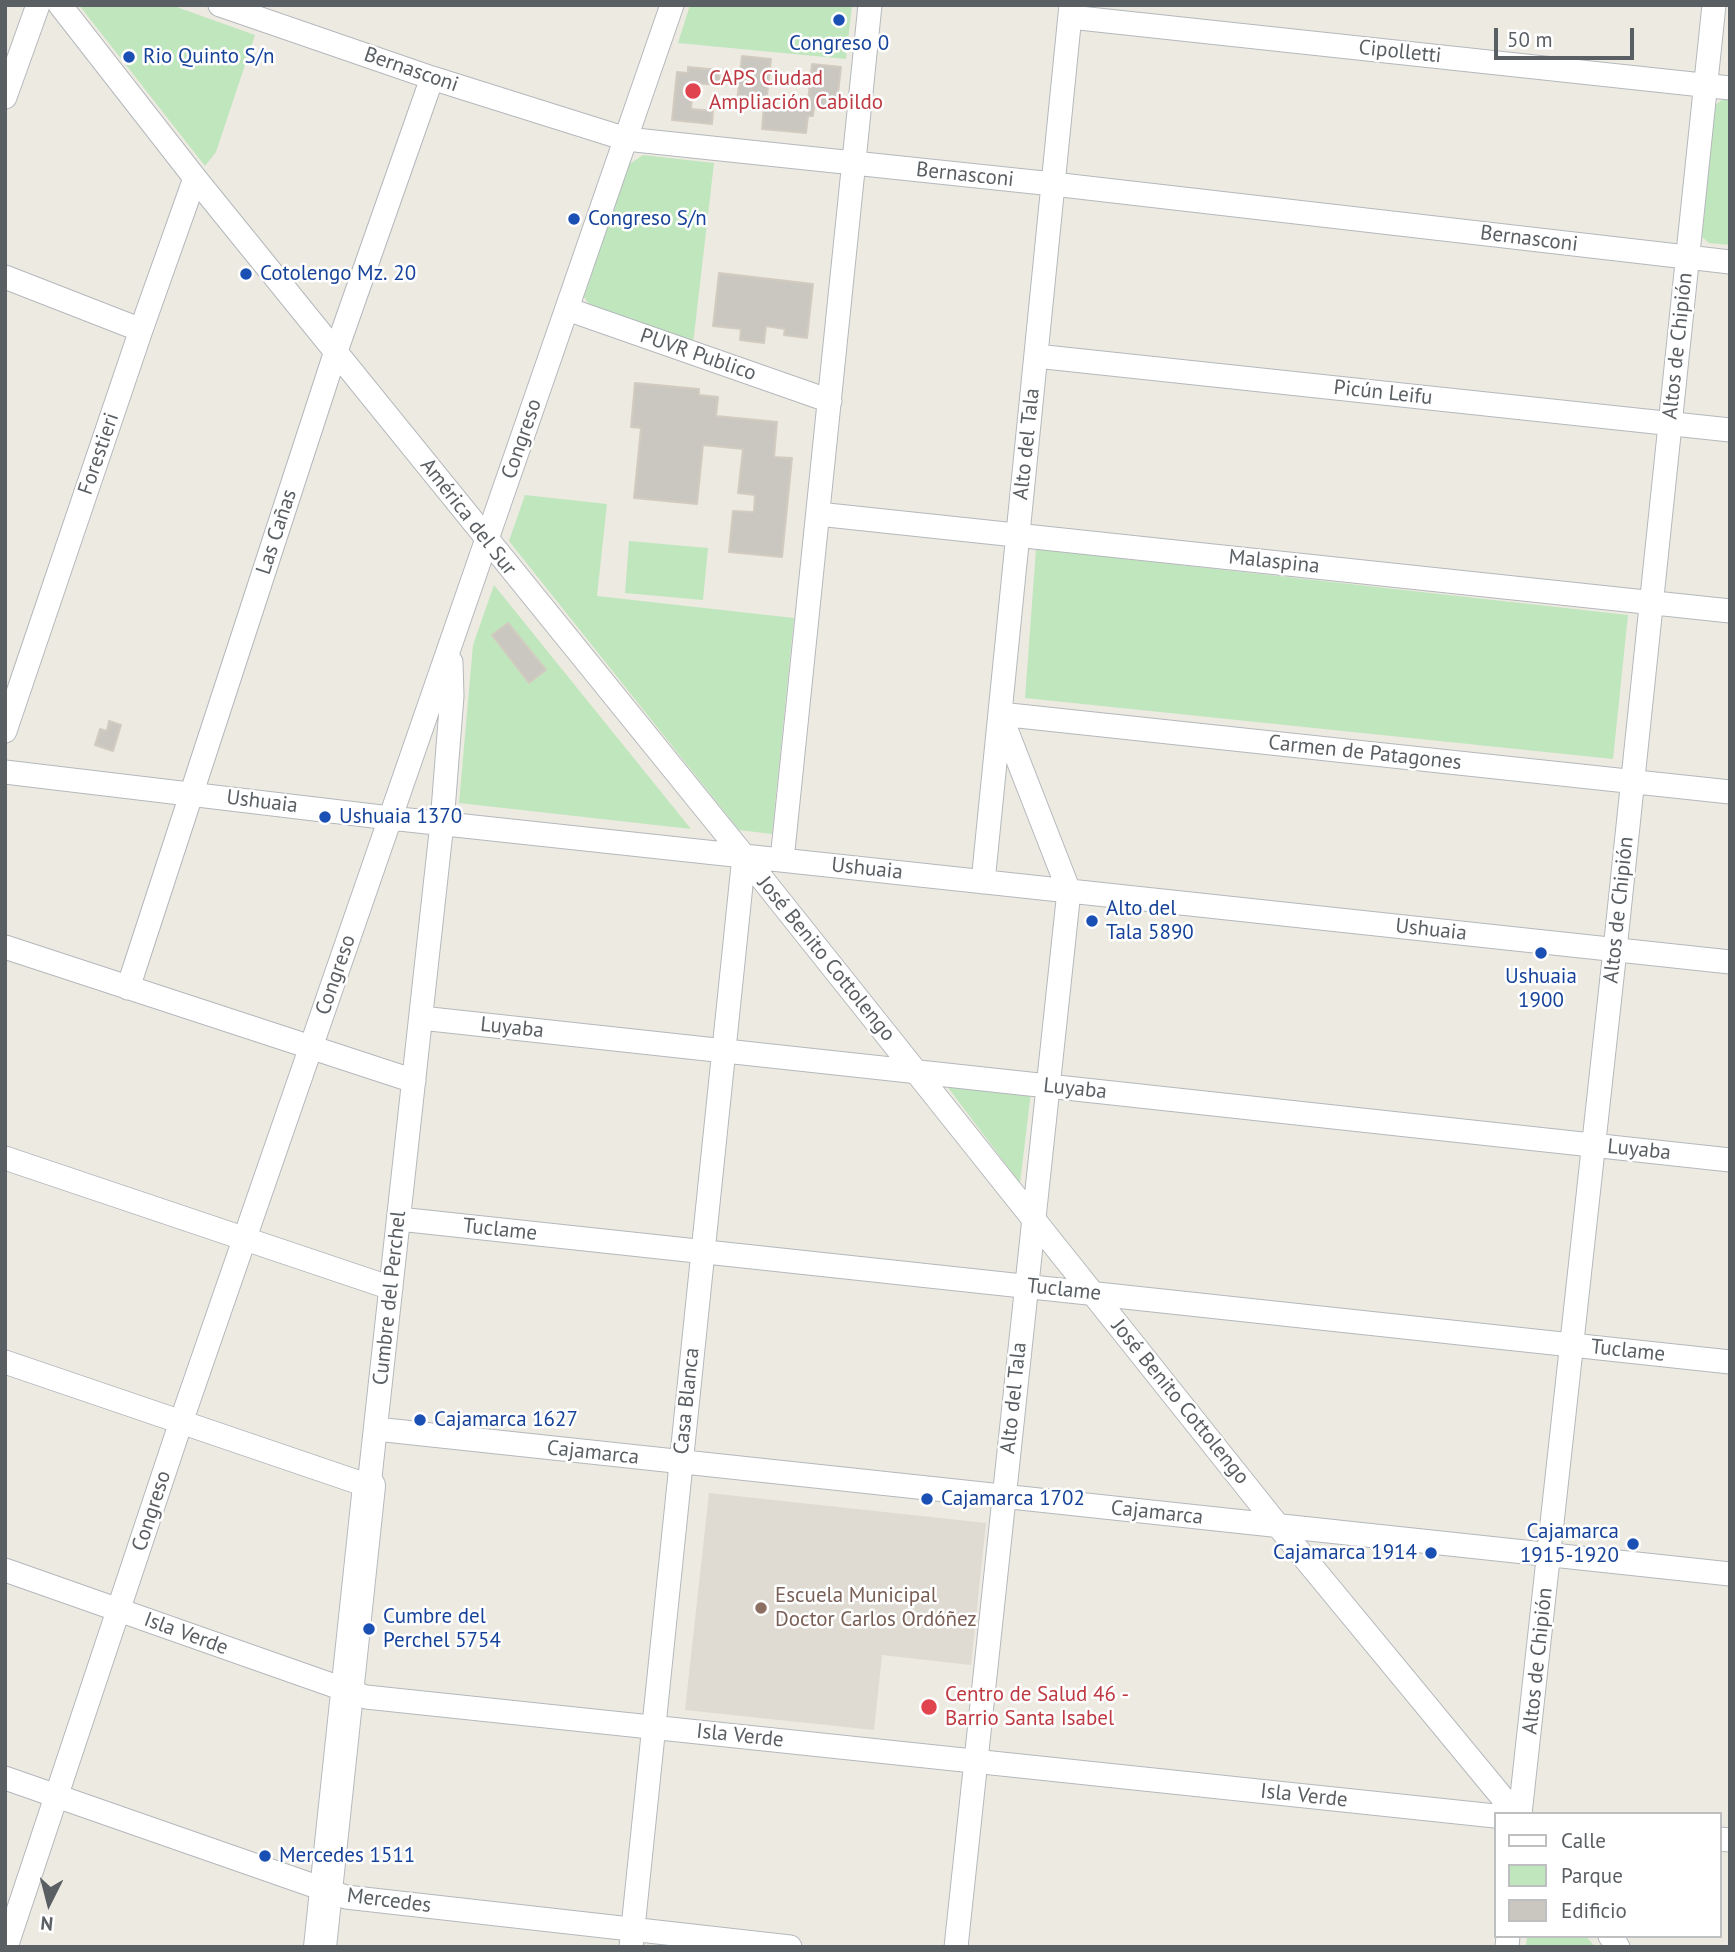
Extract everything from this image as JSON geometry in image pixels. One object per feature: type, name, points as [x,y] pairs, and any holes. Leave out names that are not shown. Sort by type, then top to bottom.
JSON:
[{"type":"main road","name":"Cumbre del Perchel","points":[[320,1947],[369,1486]]},
{"type":"street","points":[[7,88],[38,5]]},
{"type":"street","name":"América del Sur","points":[[60,5],[195,178],[744,856]]},
{"type":"street","name":"Bernasconi","points":[[220,5],[432,78],[626,139],[1053,184],[1730,262]]},
{"type":"street","name":"Congreso","points":[[6,1947],[181,1422],[672,5]]},
{"type":"street","points":[[782,860],[870,5]]},
{"type":"street","name":"Altos de Chipión","points":[[1518,1812],[1594,1145],[1714,5]]},
{"type":"street","name":"Cipolletti","points":[[1071,11],[1730,88]]},
{"type":"street","name":"Alto del Tala","points":[[983,882],[1071,11]]},
{"type":"street","name":"Las Cañas","points":[[128,988],[336,351],[432,78]]},
{"type":"street","name":"Forestieri","points":[[5,730],[195,178]]},
{"type":"street","points":[[5,277],[141,330]]},
{"type":"street","name":"PUVR Publico","points":[[567,309],[830,401]]},
{"type":"street","name":"Picún Leifu","points":[[1036,356],[1730,430]]},
{"type":"street","name":"Malaspina","points":[[818,514],[1730,611]]},
{"type":"street","name":"Cumbre del Perchel","points":[[369,1486],[442,823],[452,696],[450,649]]},
{"type":"street","points":[[1000,714],[1069,891]]},
{"type":"street","name":"Carmen de Patagones","points":[[1000,714],[1730,792]]},
{"type":"street","name":"Ushuaia","points":[[5,772],[390,818],[1730,962]]},
{"type":"street","name":"Casa Blanca","points":[[632,1939],[744,856]]},
{"type":"street","name":"José Benito Cottolengo","points":[[744,856],[1279,1527],[1516,1812]]},
{"type":"street","name":"Alto del Tala","points":[[956,1947],[1069,891]]},
{"type":"street","points":[[5,947],[414,1081]]},
{"type":"street","name":"Luyaba","points":[[421,1018],[1730,1160]]},
{"type":"street","points":[[5,1158],[391,1288]]},
{"type":"street","name":"Tuclame","points":[[399,1219],[1730,1362]]},
{"type":"street","points":[[5,1362],[369,1486]]},
{"type":"street","name":"Cajamarca","points":[[376,1429],[1730,1574]]},
{"type":"street","name":"Isla Verde","points":[[5,1570],[366,1697],[1494,1816]]},
{"type":"street","name":"Mercedes","points":[[5,1778],[346,1897],[632,1939],[790,1947]]},
{"type":"shaded area","points":[[709,1493],[986,1523],[971,1665],[882,1655],[874,1730],[685,1710]]},
{"type":"green space","points":[[79,5],[171,5],[255,35],[216,152],[205,166]]},
{"type":"green space","points":[[690,5],[852,5],[846,59],[678,43]]},
{"type":"green space","points":[[1725,98],[1730,99],[1730,245],[1709,243],[1702,237],[1715,105]]},
{"type":"green space","points":[[643,155],[714,163],[693,344],[592,309],[584,297],[628,165]]},
{"type":"green space","points":[[525,495],[607,504],[597,596],[794,618],[772,834],[739,830],[509,541]]},
{"type":"green space","points":[[629,541],[708,548],[703,600],[625,593]]},
{"type":"green space","points":[[1036,549],[1628,615],[1613,759],[1025,698]]},
{"type":"green space","points":[[494,585],[691,829],[459,803],[473,645]]},
{"type":"green space","points":[[943,1081],[1031,1092],[1020,1183]]},
{"type":"green space","points":[[1527,1938],[1588,1938],[1595,1947],[1526,1947]]},
{"type":"building","points":[[742,56],[771,59],[766,106],[807,110],[812,64],[841,67],[836,110],[814,107],[813,116],[808,116],[806,133],[762,129],[764,105],[737,102]]},
{"type":"building","points":[[688,67],[720,70],[719,85],[693,83],[691,109],[713,111],[712,124],[672,120],[677,72],[688,73]]},
{"type":"building","points":[[719,273],[813,284],[807,338],[784,335],[785,329],[766,326],[764,343],[740,340],[741,329],[713,326]]},
{"type":"building","points":[[635,383],[699,389],[699,395],[718,397],[716,416],[777,422],[774,457],[792,458],[782,557],[729,552],[733,511],[754,512],[755,495],[738,493],[743,449],[703,445],[697,504],[634,498],[641,428],[631,427]]},
{"type":"building","points":[[508,623],[546,670],[529,683],[492,635]]},
{"type":"building","points":[[109,721],[121,725],[113,751],[95,745],[100,729],[107,731]]},
{"type":"place","name":"Congreso 0","points":[[839,20]]},
{"type":"place","name":"Rio Quinto S/n","points":[[129,57]]},
{"type":"place","name":"CAPS Ciudad Ampliación Cabildo","points":[[693,91]]},
{"type":"place","name":"Congreso S/n","points":[[574,219]]},
{"type":"place","name":"Cotolengo Mz. 20","points":[[246,274]]},
{"type":"place","name":"Ushuaia 1370","points":[[325,817]]},
{"type":"place","name":"Alto del Tala 5890","points":[[1092,921]]},
{"type":"place","name":"Ushuaia 1900","points":[[1541,953]]},
{"type":"place","name":"Cajamarca 1627","points":[[420,1420]]},
{"type":"place","name":"Cajamarca 1702","points":[[927,1499]]},
{"type":"place","name":"Cajamarca 1915-1920","points":[[1633,1544]]},
{"type":"place","name":"Cajamarca 1914","points":[[1431,1553]]},
{"type":"place","name":"Escuela Municipal Doctor Carlos Ordóñez","points":[[761,1608]]},
{"type":"place","name":"Cumbre del Perchel 5754","points":[[369,1629]]},
{"type":"place","name":"Centro de Salud 46 - Barrio Santa Isabel","points":[[929,1707]]},
{"type":"place","name":"Mercedes 1511","points":[[265,1856]]}]
